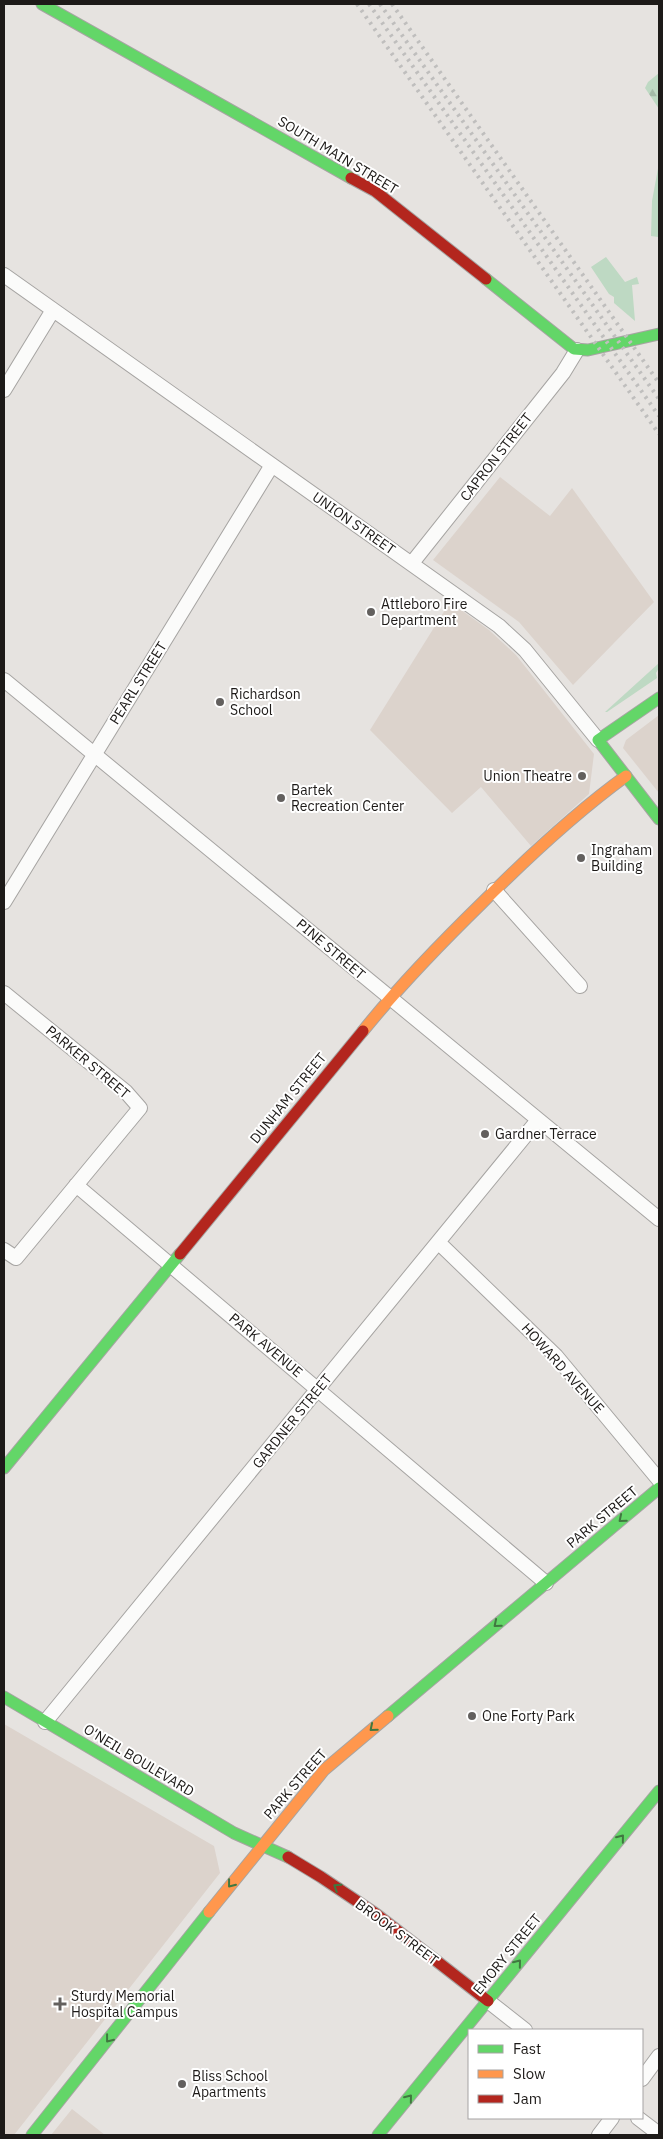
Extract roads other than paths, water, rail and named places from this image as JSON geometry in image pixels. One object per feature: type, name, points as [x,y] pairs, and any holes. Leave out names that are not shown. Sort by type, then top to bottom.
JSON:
[{"type":"main road","name":"SOUTH MAIN STREET","points":[[42,4],[375,191],[567,345],[578,350]]},
{"type":"main road","points":[[578,350],[588,350],[659,334]]},
{"type":"main road","points":[[598,740],[659,698]]},
{"type":"main road","name":"UNION STREET","points":[[598,740],[659,819]]},
{"type":"main road","name":"DUNHAM STREET","points":[[4,1468],[391,998],[443,940],[553,836],[626,776]]},
{"type":"main road","name":"PARK STREET","points":[[32,2135],[316,1779],[332,1763],[659,1488]]},
{"type":"main road","name":"O'NEIL BOULEVARD","points":[[4,1697],[234,1833],[261,1846]]},
{"type":"main road","name":"EMORY STREET","points":[[378,2135],[659,1792]]},
{"type":"main road","name":"BROOK STREET","points":[[261,1846],[297,1862],[344,1892],[388,1923],[488,2001]]},
{"type":"street","name":"UNION STREET","points":[[4,275],[508,632],[539,666],[598,740]]},
{"type":"street","points":[[4,390],[53,310]]},
{"type":"street","name":"CAPRON STREET","points":[[412,563],[563,373],[578,350]]},
{"type":"street","name":"PEARL STREET","points":[[4,902],[272,465]]},
{"type":"street","name":"PINE STREET","points":[[4,680],[659,1219]]},
{"type":"street","points":[[494,890],[580,986]]},
{"type":"street","name":"PARKER STREET","points":[[4,992],[126,1092],[140,1108],[76,1185]]},
{"type":"street","name":"GARDNER STREET","points":[[45,1722],[538,1120]]},
{"type":"street","points":[[4,1250],[16,1258],[76,1185]]},
{"type":"street","name":"PARK AVENUE","points":[[76,1185],[546,1583]]},
{"type":"street","name":"HOWARD AVENUE","points":[[438,1242],[556,1356],[659,1480]]},
{"type":"street","name":"BROOK STREET","points":[[488,2001],[524,2029]]},
{"type":"street","points":[[643,2078],[659,2056]]},
{"type":"street","points":[[599,2135],[611,2119]]},
{"type":"street","points":[[639,2119],[659,2134]]},
{"type":"railway","points":[[357,4],[659,434]]},
{"type":"railway","points":[[369,4],[659,416]]},
{"type":"railway","points":[[380,4],[659,399]]},
{"type":"railway","points":[[392,4],[659,383]]},
{"type":"place","name":"Attleboro Fire Department","points":[[371,612]]},
{"type":"place","name":"Richardson School","points":[[220,702]]},
{"type":"place","name":"Union Theatre","points":[[582,776]]},
{"type":"place","name":"Bartek Recreation Center","points":[[281,798]]},
{"type":"place","name":"Ingraham Building","points":[[581,858]]},
{"type":"place","name":"Gardner Terrace","points":[[485,1134]]},
{"type":"place","name":"One Forty Park","points":[[472,1716]]},
{"type":"place","name":"Sturdy Memorial Hospital Campus","points":[[60,2004]]},
{"type":"place","name":"Bliss School Apartments","points":[[182,2084]]}]
